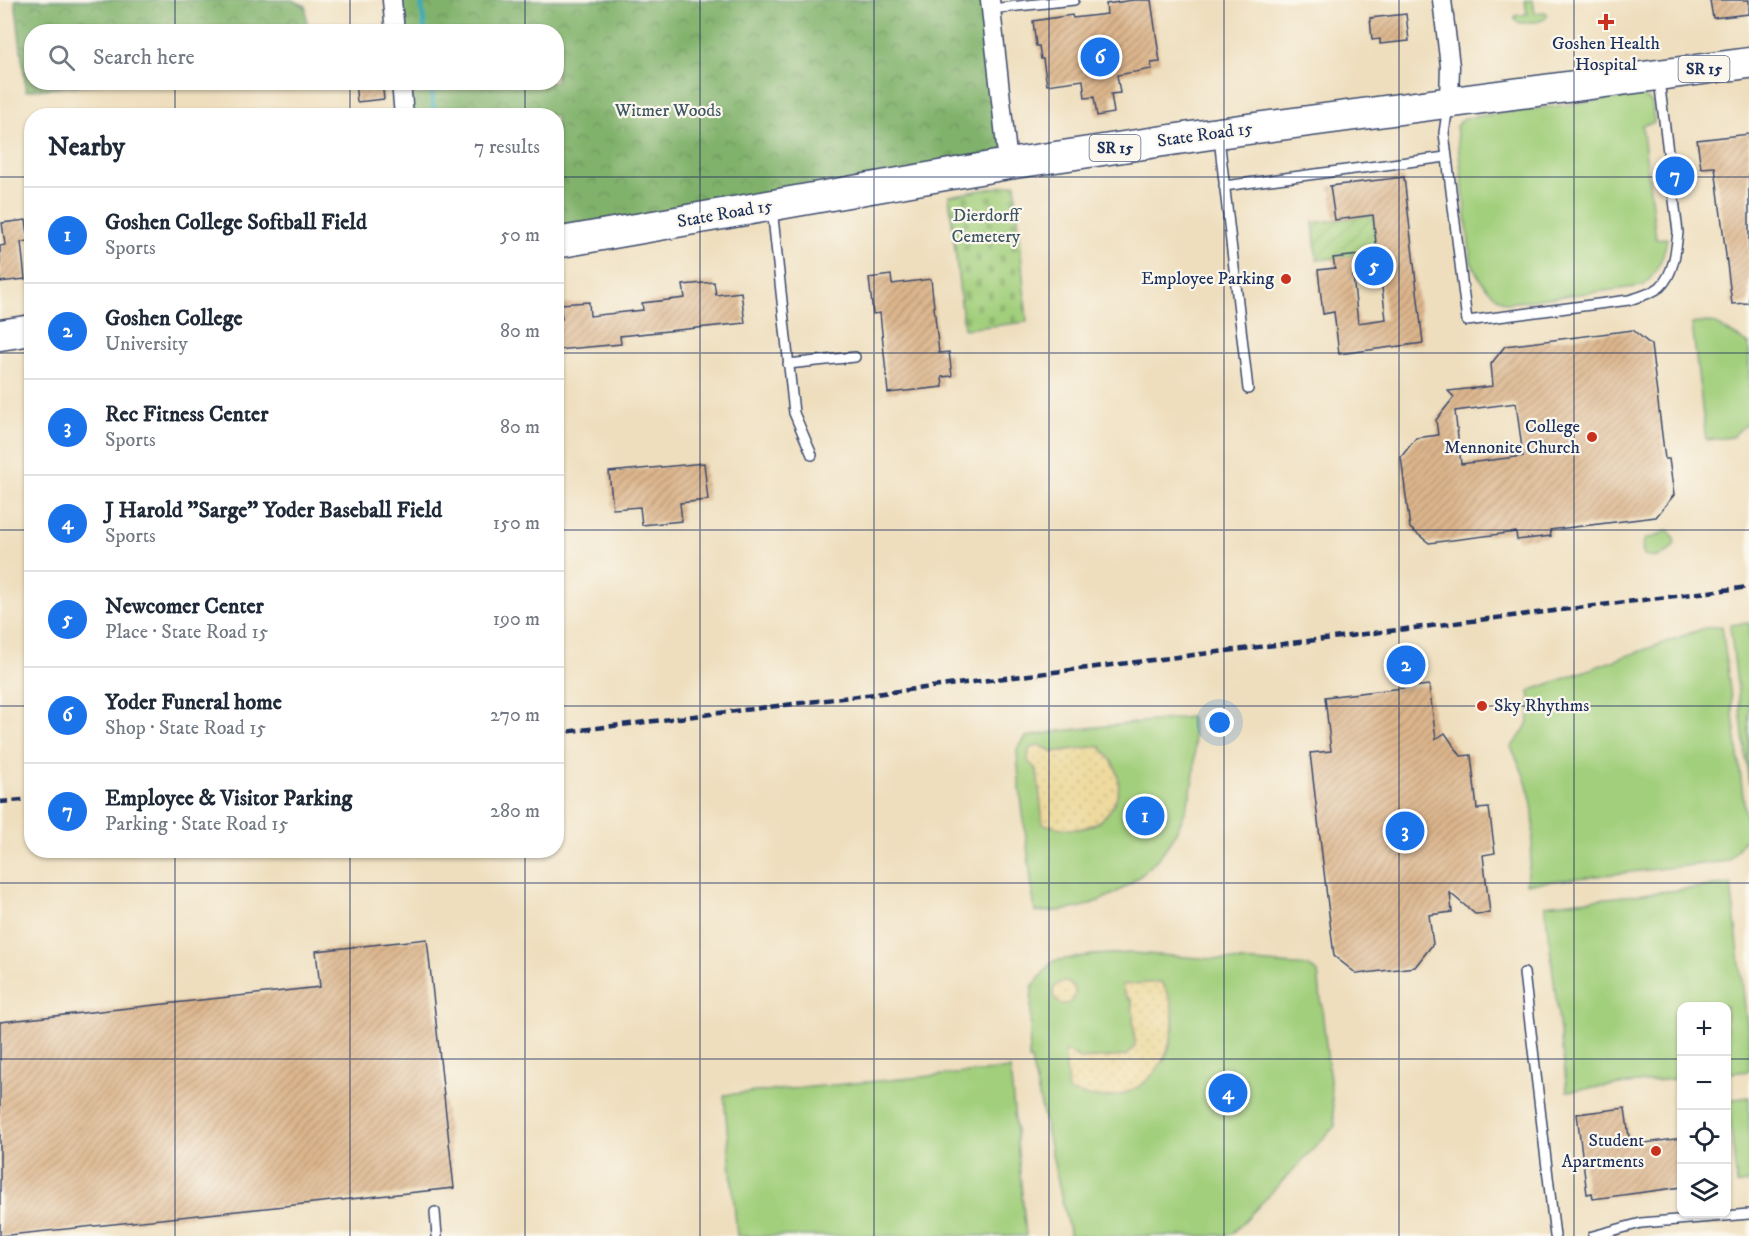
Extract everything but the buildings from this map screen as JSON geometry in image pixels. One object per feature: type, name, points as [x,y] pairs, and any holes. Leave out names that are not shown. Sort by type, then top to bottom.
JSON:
[{"type":"main road","name":"State Road 15","points":[[564,242],[1008,164],[1218,133],[1749,63]]},
{"type":"main road","points":[[0,335],[24,331]]},
{"type":"street","points":[[392,0],[394,24]]},
{"type":"street","points":[[1443,0],[1450,66],[1449,102]]},
{"type":"street","points":[[990,4],[1008,164]]},
{"type":"street","points":[[402,90],[403,108]]},
{"type":"lane","points":[[990,4],[1074,0]]},
{"type":"lane","points":[[1449,102],[1444,133],[1467,321],[1629,300],[1645,296],[1661,286],[1671,269],[1676,251],[1678,232],[1659,74]]},
{"type":"lane","points":[[1218,133],[1248,389]]},
{"type":"lane","points":[[1224,186],[1446,156]]},
{"type":"lane","points":[[772,206],[794,413],[812,455]]},
{"type":"lane","points":[[788,364],[855,357]]},
{"type":"lane","points":[[1524,973],[1555,1236]]},
{"type":"lane","points":[[435,1212],[437,1236]]},
{"type":"lane","points":[[1593,1236],[1641,1223],[1749,1214]]},
{"type":"green space","points":[[15,0],[292,0],[306,6],[307,24],[24,24],[24,74]]},
{"type":"green space","name":"Witmer Woods","points":[[392,0],[990,0],[1008,164],[564,241],[564,108],[403,108],[402,90],[564,90],[564,24],[394,24]]},
{"type":"green space","points":[[1525,0],[1533,0],[1535,13],[1545,12],[1548,15],[1546,18],[1536,22],[1520,23],[1515,20],[1515,16],[1527,14]]},
{"type":"green space","points":[[1642,95],[1652,103],[1654,123],[1642,125],[1656,239],[1667,238],[1662,258],[1653,276],[1643,286],[1507,303],[1494,295],[1477,274],[1471,261],[1456,126],[1464,118]]},
{"type":"green space","name":"Dierdorff Cemetery","points":[[1015,184],[1027,322],[964,329],[949,196]]},
{"type":"green space","points":[[1373,215],[1377,253],[1317,260],[1313,223]]},
{"type":"green space","points":[[1708,322],[1716,324],[1749,344],[1749,421],[1732,437],[1706,440],[1692,324]]},
{"type":"green space","points":[[1668,530],[1675,543],[1670,550],[1658,557],[1645,556],[1642,548],[1645,539]]},
{"type":"green space","points":[[1749,623],[1749,784],[1730,625]]},
{"type":"green space","points":[[1722,626],[1748,836],[1728,861],[1526,884],[1532,845],[1533,814],[1527,783],[1511,747],[1528,722],[1529,691],[1705,628]]},
{"type":"green space","points":[[1190,717],[1195,748],[1193,778],[1187,806],[1175,833],[1159,857],[1138,877],[1114,894],[1085,906],[1060,911],[1035,912],[1017,750],[1026,737],[1060,731]],"holes":[[[1039,745],[1053,752],[1100,746],[1112,764],[1117,775],[1117,794],[1109,811],[1095,824],[1077,829],[1044,824],[1037,769],[1029,749]]]},
{"type":"green space","points":[[1731,884],[1749,1042],[1749,1071],[1731,1073],[1731,1002],[1677,1002],[1677,1078],[1567,1091],[1545,905]]},
{"type":"green space","points":[[1132,953],[1308,966],[1318,973],[1335,1126],[1232,1234],[1070,1236],[1031,1060],[1029,1060],[1032,987],[1053,961],[1093,955]],"holes":[[[1161,982],[1172,1012],[1173,1030],[1164,1061],[1068,1091],[1076,1055],[1080,1059],[1126,1056],[1135,1046],[1132,1001],[1127,998]]]},
{"type":"green space","points":[[1010,1069],[1026,1236],[737,1236],[724,1095]]},
{"type":"green space","points":[[1749,1097],[1749,1182],[1737,1185],[1731,1128],[1731,1100]]},
{"type":"sand","points":[[1039,745],[1053,752],[1100,746],[1115,766],[1118,780],[1115,800],[1104,817],[1086,827],[1075,829],[1043,824],[1037,770],[1028,761],[1029,749]]},
{"type":"sand","points":[[1064,982],[1072,985],[1075,993],[1072,1001],[1064,1004],[1056,1001],[1053,993],[1056,985]]},
{"type":"sand","points":[[1161,982],[1170,1000],[1173,1017],[1172,1032],[1169,1046],[1155,1072],[1132,1090],[1118,1095],[1093,1097],[1068,1091],[1065,1052],[1070,1052],[1080,1059],[1126,1056],[1135,1046],[1132,1001],[1124,994],[1122,985]]},
{"type":"waterway","points":[[421,0],[424,24]]},
{"type":"waterway","points":[[432,90],[433,108]]},
{"type":"railway","points":[[564,732],[1749,587]]},
{"type":"railway","points":[[0,802],[24,800]]},
{"type":"place","name":"Goshen Health Hospital","points":[[1606,22]]},
{"type":"place","name":"Yoder Funeral home","points":[[1100,57]]},
{"type":"place","name":"Employee & Visitor Parking","points":[[1675,176]]},
{"type":"place","name":"Newcomer Center","points":[[1374,266]]},
{"type":"place","name":"Employee Parking","points":[[1286,279]]},
{"type":"place","name":"College Mennonite Church","points":[[1592,437]]},
{"type":"place","name":"Goshen College","points":[[1406,665]]},
{"type":"place","name":"Sky Rhythms","points":[[1482,706]]},
{"type":"place","name":"Goshen College Softball Field","points":[[1145,816]]},
{"type":"place","name":"Rec Fitness Center","points":[[1405,831]]},
{"type":"place","name":"J Harold \"Sarge\" Yoder Baseball Field","points":[[1228,1093]]},
{"type":"place","name":"Student Apartments","points":[[1656,1151]]}]
